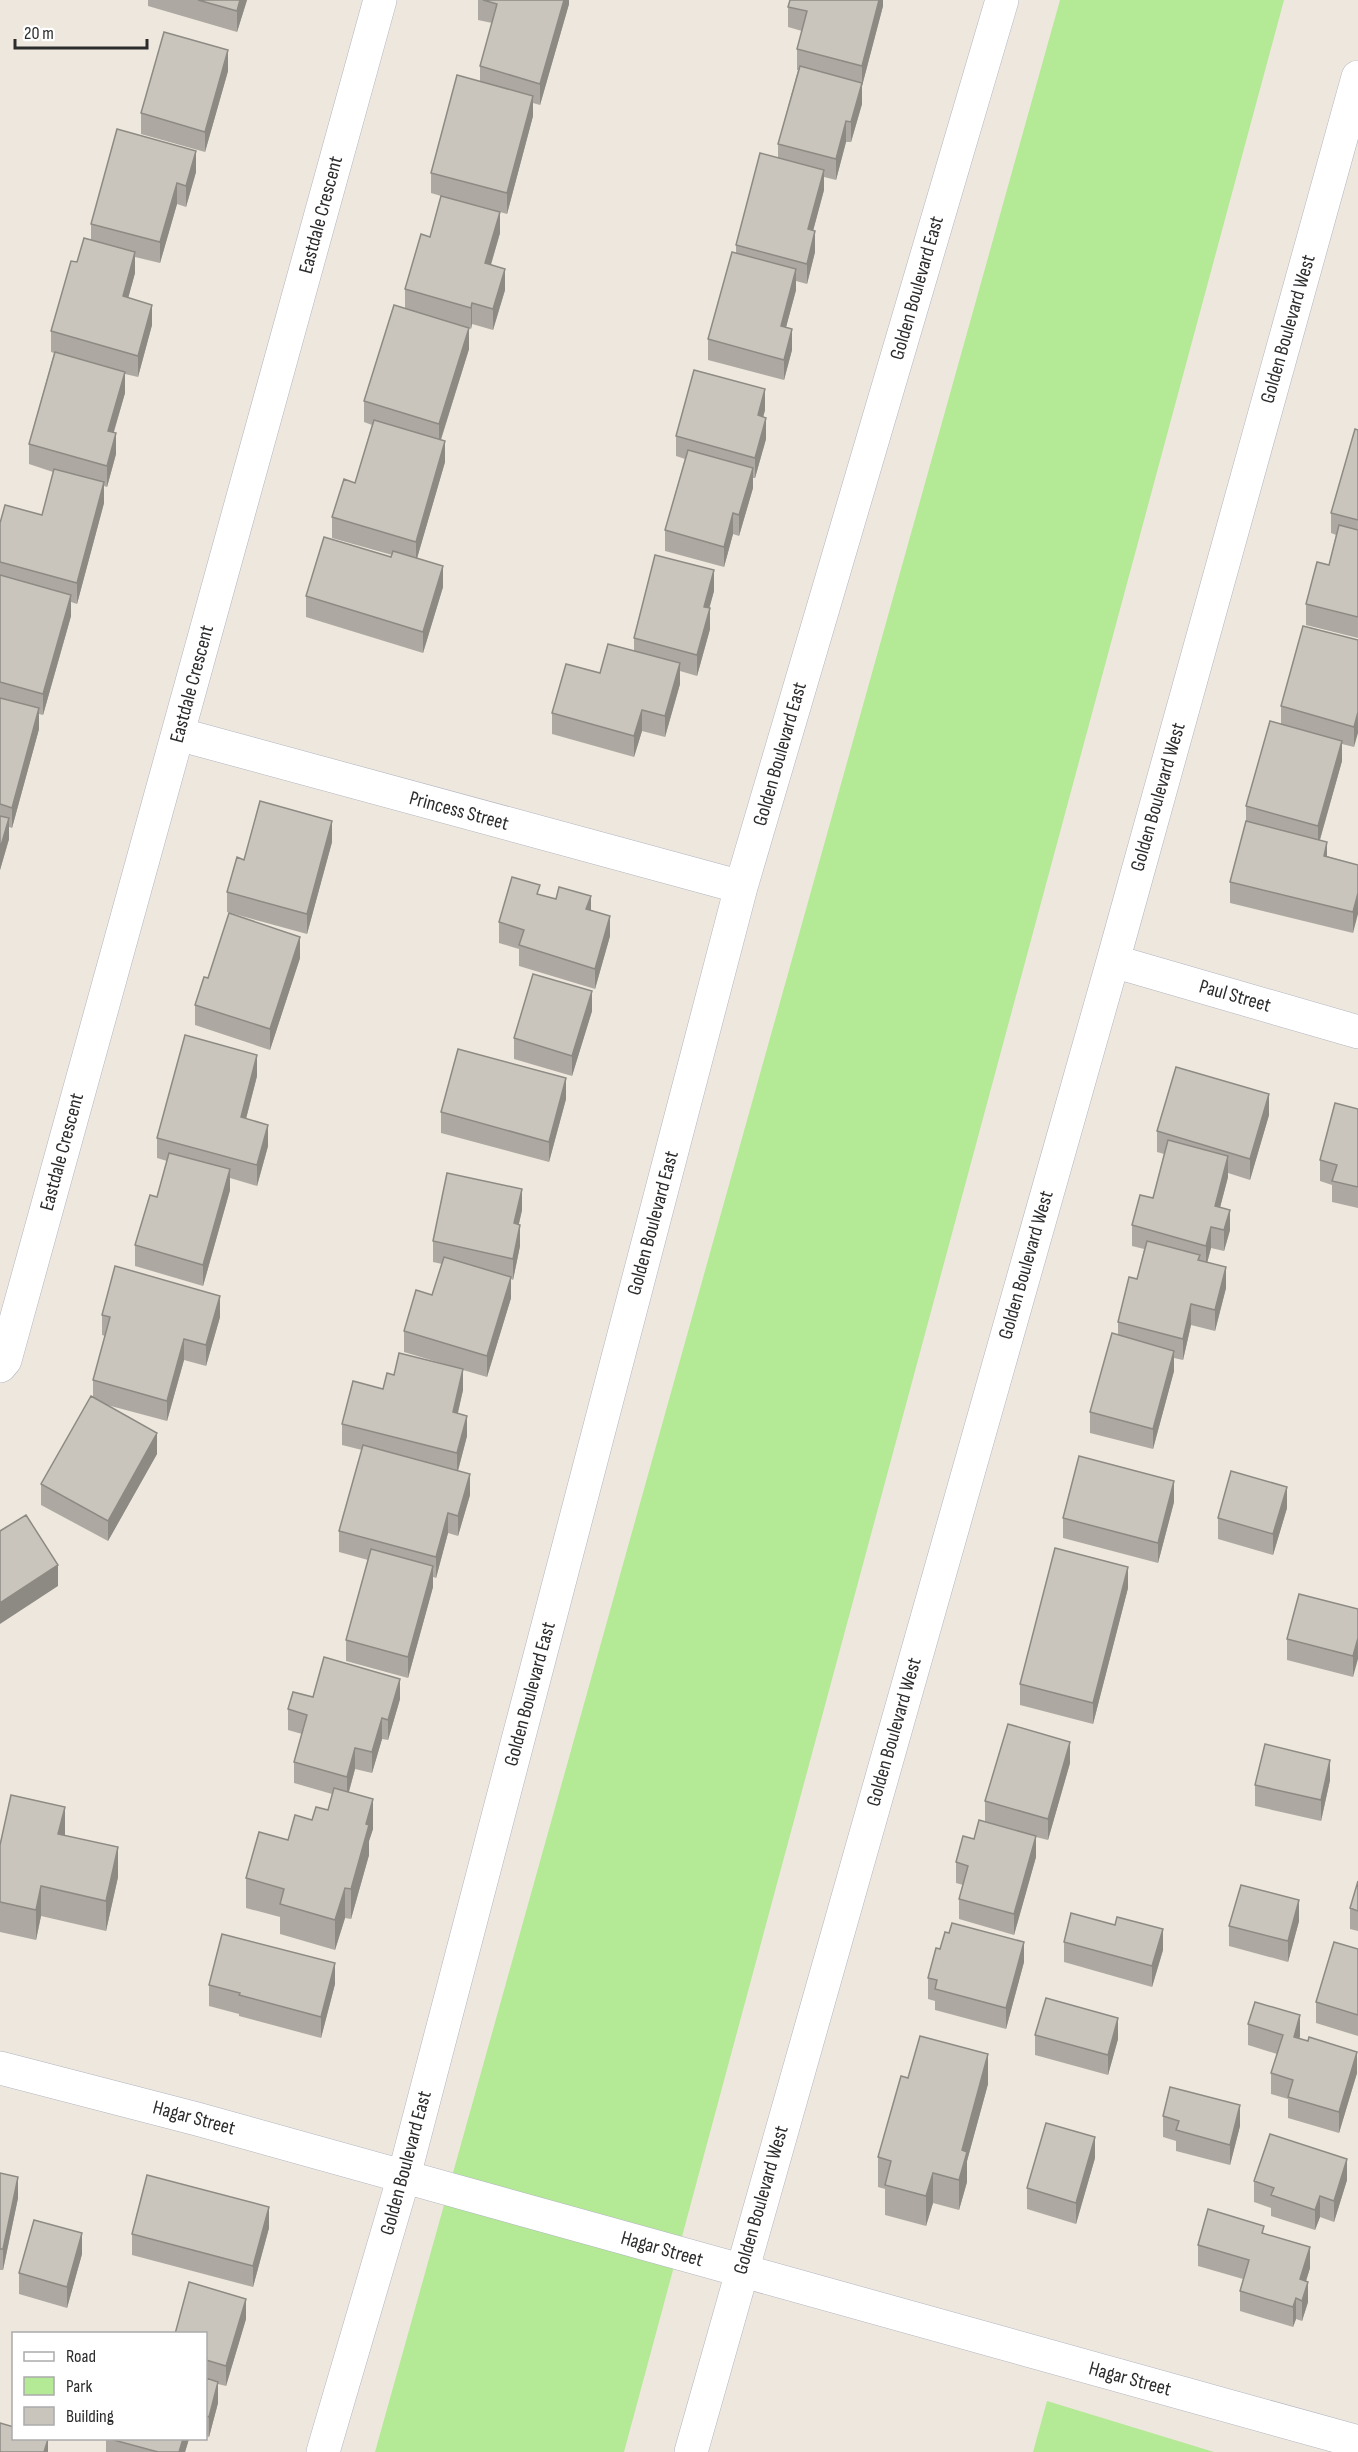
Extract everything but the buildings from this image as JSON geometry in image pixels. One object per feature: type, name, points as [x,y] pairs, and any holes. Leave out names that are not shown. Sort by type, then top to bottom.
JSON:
[{"type":"street","name":"Eastdale Crescent","points":[[0,1366],[5,1360],[380,0]]},
{"type":"street","name":"Golden Boulevard East","points":[[323,2452],[404,2176],[741,887],[1002,0]]},
{"type":"street","name":"Golden Boulevard West","points":[[691,2452],[1113,961],[1358,77]]},
{"type":"street","name":"Princess Street","points":[[178,734],[741,887]]},
{"type":"street","name":"Paul Street","points":[[1113,961],[1358,1032]]},
{"type":"street","name":"Hagar Street","points":[[0,2068],[404,2176],[1358,2442]]},
{"type":"green space","points":[[1060,0],[1284,0],[624,2452],[375,2452]]},
{"type":"green space","points":[[1047,2401],[1214,2452],[1033,2452]]}]
